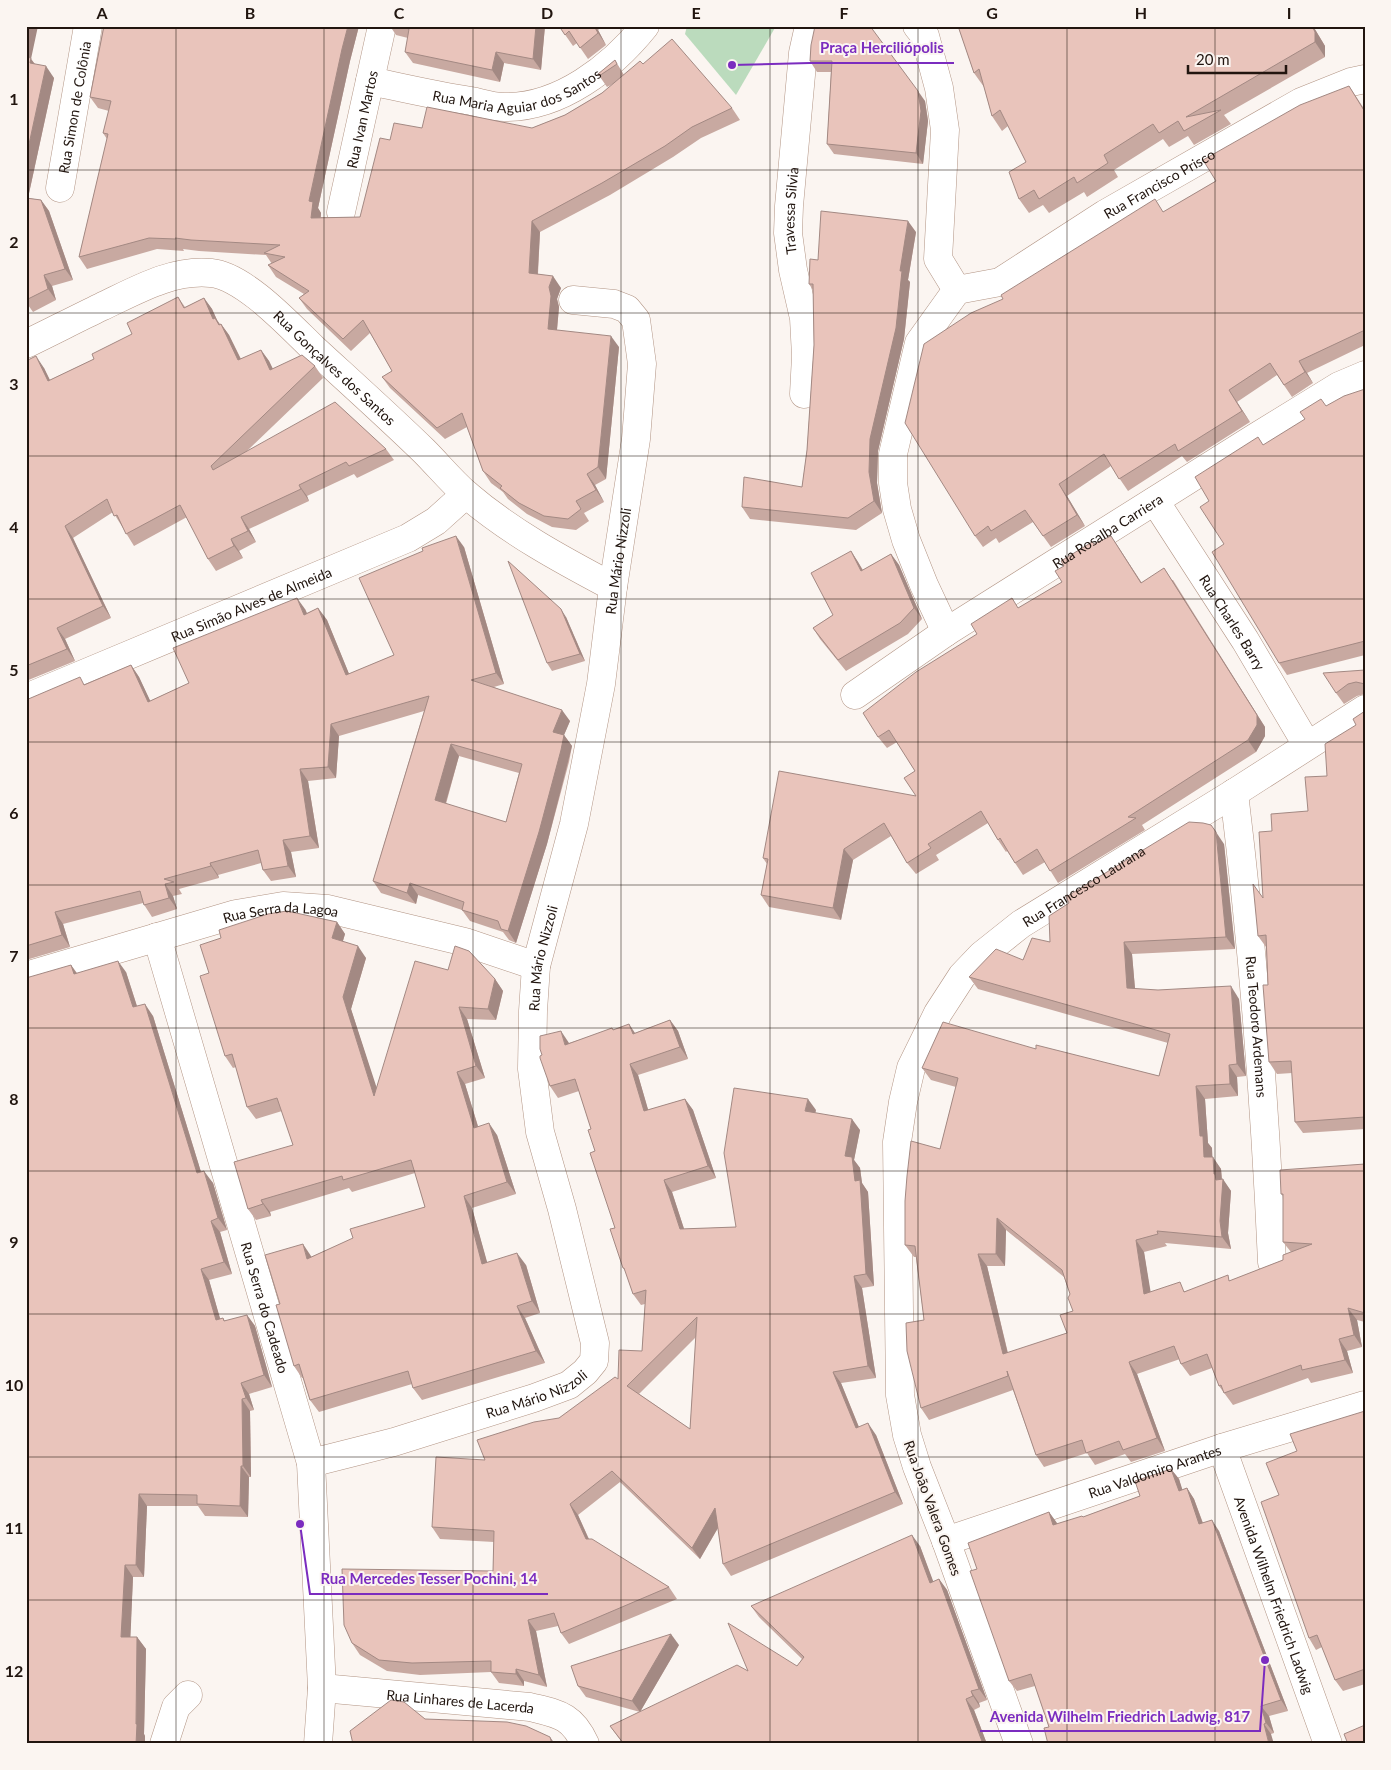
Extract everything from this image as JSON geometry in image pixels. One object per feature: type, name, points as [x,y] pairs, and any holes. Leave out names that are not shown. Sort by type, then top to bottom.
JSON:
[{"type":"street","name":"Rua Simon de Colônia","points":[[60,188],[88,26]]},
{"type":"street","name":"Rua Ivan Martos","points":[[341,212],[382,26]]},
{"type":"street","name":"Rua Maria Aguiar dos Santos","points":[[370,81],[503,107],[527,106],[555,97],[588,78],[630,45],[645,26]]},
{"type":"street","name":"Travessa Silvia","points":[[804,394],[806,356],[804,318],[793,270],[788,234],[803,53],[809,26]]},
{"type":"street","points":[[927,30],[945,130],[938,259],[957,290],[919,343],[893,454],[894,483],[900,517],[924,585],[946,632]]},
{"type":"street","name":"Rua Francisco Prisco","points":[[957,290],[1000,282],[1105,214],[1302,102],[1351,82],[1365,79]]},
{"type":"street","name":"Rua Gonçalves dos Santos","points":[[26,344],[163,279],[195,273],[213,273],[233,280],[267,305],[425,452],[466,494],[507,525],[560,559],[612,587]]},
{"type":"street","name":"Rua Mário Nizzoli","points":[[310,1463],[394,1442],[534,1398],[569,1385],[585,1372],[594,1361],[595,1343],[562,1209],[540,1132],[532,1069],[536,966],[574,824],[601,684],[612,587],[636,439],[641,374],[636,320],[627,309],[614,304],[573,300]]},
{"type":"street","name":"Rua Rosalba Carriera","points":[[855,695],[946,632],[1339,386],[1365,375]]},
{"type":"street","name":"Rua Simão Alves de Almeida","points":[[26,698],[408,538],[436,521],[466,494]]},
{"type":"street","name":"Rua Charles Barry","points":[[1155,501],[1245,640],[1307,745]]},
{"type":"street","name":"Rua Francesco Laurana","points":[[897,1142],[903,1102],[911,1068],[938,1014],[962,976],[982,955],[1021,924],[1234,793],[1365,709]]},
{"type":"street","name":"Rua Teodoro Ardemans","points":[[1234,793],[1251,944],[1272,1262]]},
{"type":"street","name":"Rua Serra da Lagoa","points":[[26,976],[236,914],[283,906],[328,909],[465,942],[536,966]]},
{"type":"street","name":"Rua Serra do Cadeado","points":[[157,937],[310,1463],[322,1688],[318,1744]]},
{"type":"street","name":"Rua João Valera Gomes","points":[[897,1142],[900,1395],[907,1435],[916,1467],[946,1541],[1019,1744]]},
{"type":"street","name":"Rua Valdomiro Arantes","points":[[946,1541],[1222,1448],[1365,1405]]},
{"type":"street","name":"Avenida Wilhelm Friedrich Ladwig","points":[[1222,1448],[1328,1744]]},
{"type":"street","name":"Rua Linhares de Lacerda","points":[[322,1688],[530,1707],[561,1715],[574,1726],[585,1744]]},
{"type":"street","points":[[164,1744],[176,1707],[188,1695]]},
{"type":"green space","points":[[687,26],[776,26],[736,95],[685,34]]},
{"type":"building","points":[[104,26],[348,26],[309,201],[313,202],[311,218],[360,217],[380,138],[390,140],[394,123],[422,128],[427,107],[532,128],[565,115],[602,93],[640,61],[643,64],[672,39],[732,108],[692,127],[665,146],[532,221],[529,273],[553,276],[549,287],[551,296],[548,329],[611,336],[598,467],[587,474],[596,490],[576,501],[581,509],[568,519],[544,516],[519,503],[500,488],[502,486],[483,471],[462,413],[437,428],[382,377],[392,371],[363,320],[343,339],[299,298],[309,291],[268,265],[285,257],[264,253],[280,245],[149,238],[79,257],[108,134],[103,133],[111,101],[90,97]]},
{"type":"building","points":[[398,26],[536,26],[533,59],[496,52],[492,70],[405,52],[409,29]]},
{"type":"building","points":[[559,26],[594,26],[598,33],[580,48],[569,31],[565,35]]},
{"type":"building","points":[[815,26],[870,26],[918,91],[921,111],[916,153],[827,144],[832,61],[810,61]]},
{"type":"building","points":[[958,26],[1312,26],[1315,32],[1315,42],[1186,117],[1221,110],[1184,131],[1178,121],[1159,133],[1153,124],[1104,155],[1108,163],[1077,183],[1074,177],[1039,199],[1034,190],[1019,199],[1009,172],[1026,162],[1000,110],[992,116],[979,69],[974,73]]},
{"type":"building","points":[[26,57],[31,58],[30,63],[46,66],[26,158]]},
{"type":"building","points":[[615,60],[617,64],[599,76],[598,74]]},
{"type":"building","points":[[1349,86],[1365,112],[1365,330],[1299,361],[1305,372],[1284,385],[1270,363],[1229,390],[1242,411],[1178,451],[1175,444],[1119,479],[1104,454],[1059,484],[1077,515],[1043,536],[1025,510],[991,531],[988,526],[975,536],[905,423],[924,344],[971,313],[1003,299],[1001,295],[1155,199],[1163,212],[1216,181],[1203,160],[1300,105]]},
{"type":"building","points":[[26,198],[41,200],[65,269],[44,275],[48,289],[26,300]]},
{"type":"building","points":[[821,211],[908,221],[900,271],[902,271],[896,328],[870,439],[869,472],[874,501],[848,518],[742,507],[744,477],[802,487],[807,450],[814,345],[813,284],[809,284],[810,259],[818,260]]},
{"type":"building","points":[[178,297],[184,308],[204,298],[213,319],[215,318],[219,325],[221,324],[238,360],[261,350],[270,370],[302,355],[315,366],[211,466],[213,470],[335,402],[386,449],[349,466],[346,462],[299,485],[301,489],[241,517],[248,531],[231,539],[234,546],[208,559],[180,505],[126,534],[117,515],[114,516],[107,499],[65,526],[103,606],[57,628],[67,649],[26,666],[26,361],[36,356],[48,381],[94,359],[92,354],[132,334],[127,323]]},
{"type":"building","points":[[1365,389],[1365,641],[1279,663],[1212,552],[1224,544],[1200,507],[1209,501],[1195,477],[1258,437],[1263,445],[1305,419],[1300,412],[1321,399],[1326,406],[1344,396]]},
{"type":"building","points":[[456,536],[496,673],[471,680],[562,710],[553,732],[564,735],[561,750],[539,832],[508,931],[501,929],[498,921],[462,910],[464,902],[410,883],[407,893],[373,881],[429,696],[331,724],[328,767],[300,769],[310,836],[283,840],[288,866],[263,870],[258,850],[210,863],[211,866],[164,879],[174,882],[165,884],[169,898],[144,905],[140,891],[55,912],[62,935],[26,946],[26,700],[80,677],[84,685],[131,665],[148,702],[189,683],[173,648],[297,598],[304,615],[318,608],[346,675],[394,655],[359,578],[423,551],[422,548]],"holes":[[[451,744],[522,764],[506,822],[435,800]]]},
{"type":"building","points":[[1111,536],[1141,583],[1164,568],[1257,715],[1257,725],[1248,740],[1128,817],[1136,818],[1050,871],[1037,849],[1015,863],[1000,838],[998,840],[981,811],[928,844],[931,848],[907,863],[884,823],[844,849],[833,908],[761,895],[768,859],[763,858],[779,771],[916,796],[904,778],[915,771],[889,730],[878,737],[863,713],[916,672],[977,634],[971,624],[1012,598],[1018,608],[1062,582],[1055,571],[1064,566],[1061,561],[1092,542],[1094,544]]},
{"type":"building","points":[[851,551],[861,571],[891,554],[914,608],[900,623],[838,660],[813,628],[833,615],[811,573]]},
{"type":"building","points":[[508,561],[561,609],[580,654],[547,663]]},
{"type":"building","points":[[1365,670],[1365,684],[1356,682],[1348,684],[1336,693],[1323,673]]},
{"type":"building","points":[[1365,711],[1365,1117],[1295,1122],[1291,1061],[1269,1062],[1263,985],[1268,985],[1266,935],[1258,936],[1253,884],[1263,898],[1259,832],[1272,831],[1271,814],[1308,811],[1305,777],[1327,776],[1325,744],[1356,725],[1353,719]]},
{"type":"building","points":[[1189,822],[1211,825],[1216,832],[1226,937],[1124,942],[1127,988],[1158,990],[1231,986],[1237,1064],[1229,1065],[1230,1084],[1196,1086],[1200,1136],[1203,1136],[1204,1157],[1213,1157],[1216,1180],[1223,1179],[1220,1221],[1222,1237],[1157,1231],[1158,1234],[1136,1240],[1144,1294],[1180,1282],[1184,1292],[1228,1275],[1229,1281],[1283,1260],[1283,1255],[1312,1244],[1283,1242],[1283,1194],[1281,1194],[1280,1170],[1365,1164],[1365,1313],[1348,1308],[1354,1335],[1339,1339],[1345,1360],[1302,1370],[1301,1365],[1224,1393],[1221,1385],[1219,1386],[1207,1354],[1181,1364],[1174,1346],[1129,1362],[1157,1438],[1123,1450],[1119,1441],[1086,1453],[1082,1440],[1036,1455],[1007,1371],[1008,1376],[921,1408],[907,1351],[906,1323],[924,1320],[915,1246],[905,1245],[905,1201],[911,1141],[940,1149],[958,1078],[922,1068],[943,1022],[1036,1049],[1036,1045],[1159,1076],[1170,1034],[969,977],[996,949],[1023,960],[1032,938],[1050,942],[1049,916],[1069,903],[1066,897]],"holes":[[[997,1218],[1062,1270],[1070,1294],[1068,1298],[1073,1311],[1060,1315],[1067,1333],[1003,1354],[978,1254],[996,1254]]]},
{"type":"building","points":[[287,911],[337,922],[332,938],[358,946],[343,997],[374,1096],[415,961],[448,970],[455,946],[469,951],[495,979],[488,1009],[459,1007],[476,1066],[457,1072],[474,1128],[489,1123],[507,1182],[464,1196],[482,1264],[517,1253],[532,1301],[517,1306],[536,1351],[413,1388],[408,1371],[310,1400],[299,1364],[294,1366],[276,1305],[280,1304],[265,1255],[303,1244],[307,1259],[353,1238],[350,1229],[425,1207],[411,1160],[343,1180],[342,1176],[261,1200],[263,1204],[248,1209],[234,1162],[293,1145],[277,1098],[247,1107],[232,1054],[225,1056],[200,976],[209,973],[200,945],[221,938],[219,930],[268,914]]},
{"type":"building","points":[[118,961],[133,1007],[145,1004],[197,1173],[204,1171],[218,1218],[211,1221],[224,1262],[201,1269],[216,1320],[223,1318],[224,1321],[247,1315],[264,1375],[241,1383],[246,1398],[242,1399],[243,1466],[241,1466],[240,1506],[197,1504],[197,1495],[139,1494],[136,1565],[125,1565],[121,1637],[137,1637],[136,1744],[26,1744],[26,1404],[28,1403],[26,1397],[26,978],[71,965],[74,974]]},
{"type":"building","points":[[670,1020],[680,1047],[630,1064],[644,1111],[685,1099],[708,1166],[664,1180],[680,1229],[736,1227],[724,1153],[734,1088],[808,1099],[805,1111],[852,1119],[845,1156],[852,1157],[855,1181],[860,1180],[866,1274],[854,1276],[868,1366],[833,1372],[856,1428],[868,1423],[895,1492],[723,1564],[715,1508],[692,1548],[612,1471],[570,1504],[586,1539],[592,1539],[669,1587],[561,1633],[554,1613],[528,1620],[539,1675],[516,1669],[516,1674],[491,1672],[491,1661],[412,1663],[379,1660],[352,1643],[344,1625],[342,1569],[493,1571],[494,1531],[432,1527],[436,1457],[485,1460],[477,1440],[534,1422],[559,1418],[615,1377],[618,1379],[619,1350],[642,1351],[646,1290],[633,1294],[623,1268],[610,1229],[615,1228],[590,1153],[595,1151],[588,1130],[591,1129],[575,1079],[550,1086],[540,1058],[542,1055],[540,1036],[561,1031],[565,1045],[629,1024],[633,1034]],"holes":[[[697,1317],[690,1429],[627,1386]]]},
{"type":"building","points":[[1365,1411],[1365,1669],[1335,1680],[1317,1635],[1309,1638],[1261,1502],[1279,1495],[1266,1463],[1297,1451],[1290,1434]]},
{"type":"building","points":[[1171,1469],[1179,1491],[1187,1488],[1199,1524],[1212,1520],[1281,1700],[1261,1706],[1269,1744],[1048,1744],[1044,1728],[1049,1727],[1031,1674],[1009,1681],[970,1571],[977,1569],[968,1543],[1049,1512],[1053,1525],[1083,1517],[1140,1496],[1135,1481]]},
{"type":"building","points":[[912,1535],[930,1583],[939,1579],[979,1689],[971,1691],[973,1696],[966,1699],[983,1744],[624,1744],[610,1726],[737,1665],[748,1671],[728,1623],[797,1666],[804,1657],[751,1606]]},
{"type":"building","points":[[671,1634],[632,1701],[578,1686],[571,1666]]},
{"type":"building","points":[[391,1700],[404,1702],[425,1719],[507,1722],[526,1726],[550,1737],[552,1744],[353,1744],[350,1731]]},
{"type":"building","points":[[1365,1725],[1365,1744],[1348,1744],[1344,1734]]},
{"type":"place","name":"Praça Herciliópolis","points":[[732,65]]},
{"type":"place","name":"Rua Mercedes Tesser Pochini, 14","points":[[300,1524]]},
{"type":"place","name":"Avenida Wilhelm Friedrich Ladwig, 817","points":[[1265,1660]]}]
